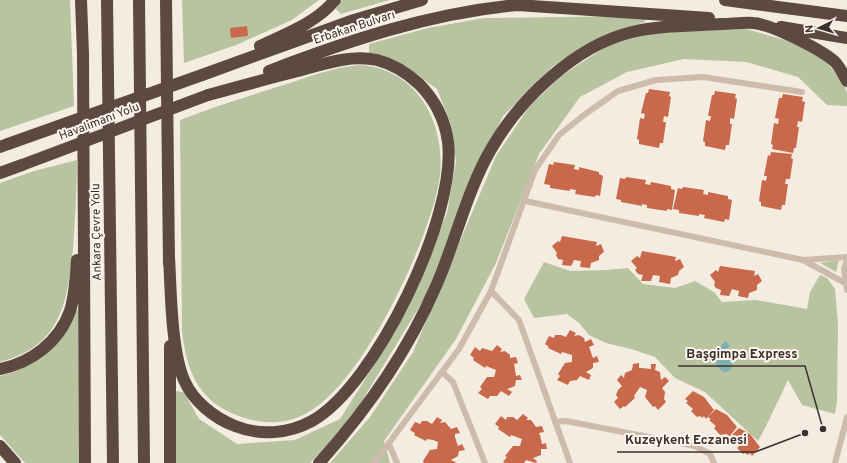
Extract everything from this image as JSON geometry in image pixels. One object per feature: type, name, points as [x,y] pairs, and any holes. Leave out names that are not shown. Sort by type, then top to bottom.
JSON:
[{"type":"highway","points":[[80,0],[83,54],[84,159],[84,463]]},
{"type":"highway","name":"Ankara Çevre Yolu","points":[[107,0],[113,463]]},
{"type":"highway","points":[[139,0],[144,463]]},
{"type":"highway","points":[[166,0],[170,463]]},
{"type":"highway","points":[[168,150],[172,0]]},
{"type":"highway","points":[[202,75],[224,62],[312,20],[323,13],[335,0]]},
{"type":"highway","name":"Erbakan Bulvarı","points":[[202,75],[347,22],[422,0]]},
{"type":"highway","points":[[725,0],[847,16]]},
{"type":"highway","name":"Erbakan Bulvarı","points":[[208,95],[302,59],[392,29],[441,16],[493,7],[517,5],[662,14],[755,22],[847,38]]},
{"type":"highway","points":[[319,463],[354,421],[384,381],[411,336],[435,288],[490,151],[511,118],[530,97],[572,61],[599,45],[631,32],[668,26],[755,22],[816,48],[836,62],[847,81]]},
{"type":"highway","points":[[169,257],[177,354],[184,381],[190,391],[206,409],[225,422],[247,431],[258,432],[287,430],[311,421],[333,406],[348,390],[368,363],[398,312],[419,268],[433,235],[445,194],[448,155],[444,123],[436,106],[422,87],[405,73],[388,63],[367,59],[334,61],[208,95]]},
{"type":"highway","name":"Havalimanı Yolu","points":[[2,146],[202,75]]},
{"type":"highway","name":"Havalimanı Yolu","points":[[0,173],[208,95]]},
{"type":"highway","points":[[0,369],[16,365],[41,351],[60,330],[70,310],[75,281],[84,159]]},
{"type":"highway","points":[[0,446],[15,463]]},
{"type":"street","points":[[374,463],[389,444],[396,431],[459,349],[491,291],[535,170],[559,135],[618,91],[656,80],[702,77],[802,92]]},
{"type":"street","points":[[525,201],[803,260],[847,283]]},
{"type":"street","points":[[803,260],[847,257]]},
{"type":"street","points":[[847,260],[844,269],[847,290]]},
{"type":"street","points":[[491,291],[519,320],[570,463]]},
{"type":"street","points":[[442,372],[453,382],[485,463]]},
{"type":"street","points":[[834,463],[847,417]]},
{"type":"street","points":[[555,422],[566,421],[695,446],[710,454],[714,463]]},
{"type":"street","points":[[389,444],[397,463]]},
{"type":"green space","points":[[0,0],[70,0],[74,106],[0,131]]},
{"type":"green space","points":[[182,0],[319,0],[292,20],[236,45],[184,63]]},
{"type":"green space","points":[[342,0],[390,0],[341,14],[336,9]]},
{"type":"green space","points":[[644,16],[645,22],[622,29],[581,48],[552,67],[503,116],[460,211],[424,299],[351,419],[310,463],[172,463],[175,391],[184,392],[199,419],[237,444],[295,440],[340,419],[395,332],[447,213],[456,161],[450,122],[437,89],[404,66],[369,54],[369,44],[428,28],[484,18]]},
{"type":"green space","points":[[735,26],[785,40],[820,55],[843,81],[847,93],[847,106],[827,105],[798,77],[746,62],[684,59],[627,72],[580,97],[539,154],[496,263],[456,339],[384,441],[390,463],[330,463],[370,417],[413,352],[496,156],[529,107],[561,76],[615,41],[650,33]]},
{"type":"green space","points":[[360,65],[381,69],[399,77],[414,90],[425,105],[434,122],[439,142],[441,162],[439,182],[432,208],[407,275],[370,344],[348,375],[327,398],[305,414],[296,418],[278,422],[261,422],[252,420],[221,408],[202,391],[190,370],[184,345],[182,331],[180,120],[320,73]]},
{"type":"green space","points":[[77,160],[73,249],[68,288],[63,305],[57,320],[48,334],[36,345],[20,355],[0,362],[0,183],[34,171]]},
{"type":"green space","points":[[839,260],[836,272],[820,263]]},
{"type":"green space","points":[[544,262],[570,271],[628,268],[643,284],[675,288],[695,281],[714,292],[722,302],[756,300],[807,309],[810,292],[820,275],[827,278],[835,289],[838,325],[837,401],[835,414],[802,405],[788,380],[758,441],[705,392],[675,378],[655,357],[606,343],[589,335],[579,323],[567,314],[534,318],[524,299]]},
{"type":"green space","points":[[74,310],[81,310],[81,463],[25,463],[0,435],[0,376],[14,372],[32,363]]},
{"type":"water","points":[[726,341],[730,346],[725,350],[724,355],[733,361],[731,370],[725,372],[720,370],[717,366],[716,358],[719,349]]},
{"type":"building","points":[[247,26],[248,36],[231,38],[230,28]]},
{"type":"building","points":[[649,89],[670,92],[669,96],[671,97],[668,117],[664,116],[663,122],[666,122],[663,143],[660,143],[659,148],[639,144],[639,140],[637,139],[640,118],[644,119],[645,114],[641,113],[646,93],[648,93]]},
{"type":"building","points":[[715,91],[736,94],[735,98],[737,99],[734,119],[730,118],[730,124],[732,124],[729,145],[726,145],[725,150],[705,146],[705,142],[703,141],[706,120],[710,121],[711,116],[708,116],[712,95],[714,95]]},
{"type":"building","points":[[783,94],[803,97],[802,101],[805,102],[802,122],[798,121],[797,127],[799,127],[796,148],[794,148],[793,153],[772,149],[773,145],[771,144],[774,123],[778,124],[779,119],[775,118],[779,98],[782,98]]},
{"type":"building","points":[[771,152],[792,154],[791,158],[793,159],[790,179],[786,179],[785,184],[788,184],[785,205],[782,205],[781,210],[761,206],[761,202],[759,201],[762,180],[766,181],[767,176],[764,176],[768,155],[770,156]]},
{"type":"building","points":[[554,162],[575,165],[574,169],[579,170],[579,167],[599,172],[599,174],[603,176],[600,196],[596,195],[595,197],[575,194],[576,190],[570,189],[570,191],[550,188],[550,185],[544,184],[549,164],[553,165]]},
{"type":"building","points":[[626,177],[646,180],[645,184],[650,185],[651,182],[671,186],[671,189],[675,190],[672,210],[667,209],[667,211],[647,208],[647,205],[642,204],[642,206],[621,202],[621,200],[616,199],[620,178],[625,179]]},
{"type":"building","points":[[683,187],[704,190],[703,194],[708,195],[708,192],[728,196],[728,199],[732,200],[729,220],[725,219],[724,222],[704,218],[705,215],[699,214],[699,216],[679,213],[679,210],[673,209],[678,188],[682,189]]},
{"type":"building","points":[[562,236],[597,242],[596,246],[601,244],[604,252],[599,256],[599,260],[591,263],[590,268],[580,267],[581,261],[574,260],[571,266],[562,265],[563,260],[558,259],[556,255],[557,253],[552,246],[558,241],[560,242]]},
{"type":"building","points":[[642,251],[676,257],[675,261],[680,259],[684,267],[679,271],[678,275],[671,278],[670,284],[659,282],[660,276],[653,275],[651,281],[641,281],[643,275],[638,274],[635,270],[637,268],[631,261],[637,256],[640,258]]},
{"type":"building","points":[[720,266],[755,271],[754,276],[758,274],[762,281],[757,285],[757,290],[749,293],[748,298],[738,296],[739,291],[732,289],[729,296],[720,295],[721,290],[716,288],[714,285],[715,282],[710,275],[716,270],[718,272]]},
{"type":"building","points":[[570,330],[576,333],[574,336],[579,335],[584,338],[585,342],[591,339],[594,345],[589,347],[593,358],[597,356],[599,362],[593,363],[593,368],[586,372],[591,375],[589,380],[580,376],[577,380],[570,381],[568,385],[557,380],[560,376],[558,374],[565,363],[572,362],[572,355],[562,352],[561,354],[548,348],[549,347],[545,344],[549,336],[554,338],[555,335],[561,335],[566,337]]},
{"type":"building","points":[[497,345],[502,349],[500,352],[505,351],[510,355],[510,358],[516,357],[518,363],[514,364],[516,376],[520,375],[522,380],[516,380],[515,386],[507,389],[512,392],[509,396],[501,391],[497,396],[490,396],[488,399],[478,393],[482,389],[480,387],[487,377],[494,377],[496,370],[486,366],[485,368],[473,360],[474,358],[470,355],[475,347],[480,351],[482,348],[492,351]]},
{"type":"building","points":[[639,363],[639,368],[651,369],[651,364],[656,364],[655,370],[660,372],[661,380],[665,377],[669,381],[662,388],[665,392],[664,399],[666,402],[658,410],[655,406],[653,407],[645,397],[647,390],[640,387],[634,396],[635,398],[625,407],[624,406],[620,409],[614,402],[618,398],[616,395],[618,390],[622,386],[617,380],[621,375],[624,378],[625,373],[632,370],[633,364]]},
{"type":"building","points":[[693,391],[704,397],[714,410],[706,419],[704,416],[702,418],[700,416],[697,417],[691,411],[693,409],[686,403],[688,401],[685,399]]},
{"type":"building","points":[[716,409],[727,415],[737,427],[729,437],[727,434],[720,435],[714,428],[716,426],[709,420],[711,419],[708,417]]},
{"type":"building","points":[[523,414],[528,418],[526,420],[531,420],[536,427],[542,426],[544,432],[539,433],[542,444],[546,443],[547,449],[541,449],[541,455],[533,458],[537,461],[536,463],[526,460],[524,463],[505,463],[503,462],[507,457],[505,456],[513,446],[520,446],[522,439],[511,435],[510,437],[498,429],[499,427],[495,424],[501,416],[506,420],[507,417],[513,417],[517,420]]},
{"type":"building","points":[[437,417],[442,420],[440,423],[445,422],[451,429],[457,427],[460,433],[455,434],[455,437],[458,446],[462,444],[465,450],[459,451],[458,456],[451,460],[457,463],[424,463],[423,461],[430,450],[437,449],[438,442],[427,439],[426,441],[414,435],[415,433],[410,430],[415,422],[420,424],[422,421],[427,421],[432,424]]},
{"type":"building","points":[[739,428],[750,434],[760,447],[752,456],[750,453],[748,455],[745,453],[743,454],[737,448],[739,446],[732,440],[734,438],[731,436]]},
{"type":"place","name":"Başgimpa Express","points":[[823,429]]},
{"type":"place","name":"Kuzeykent Eczanesi","points":[[805,433]]}]
